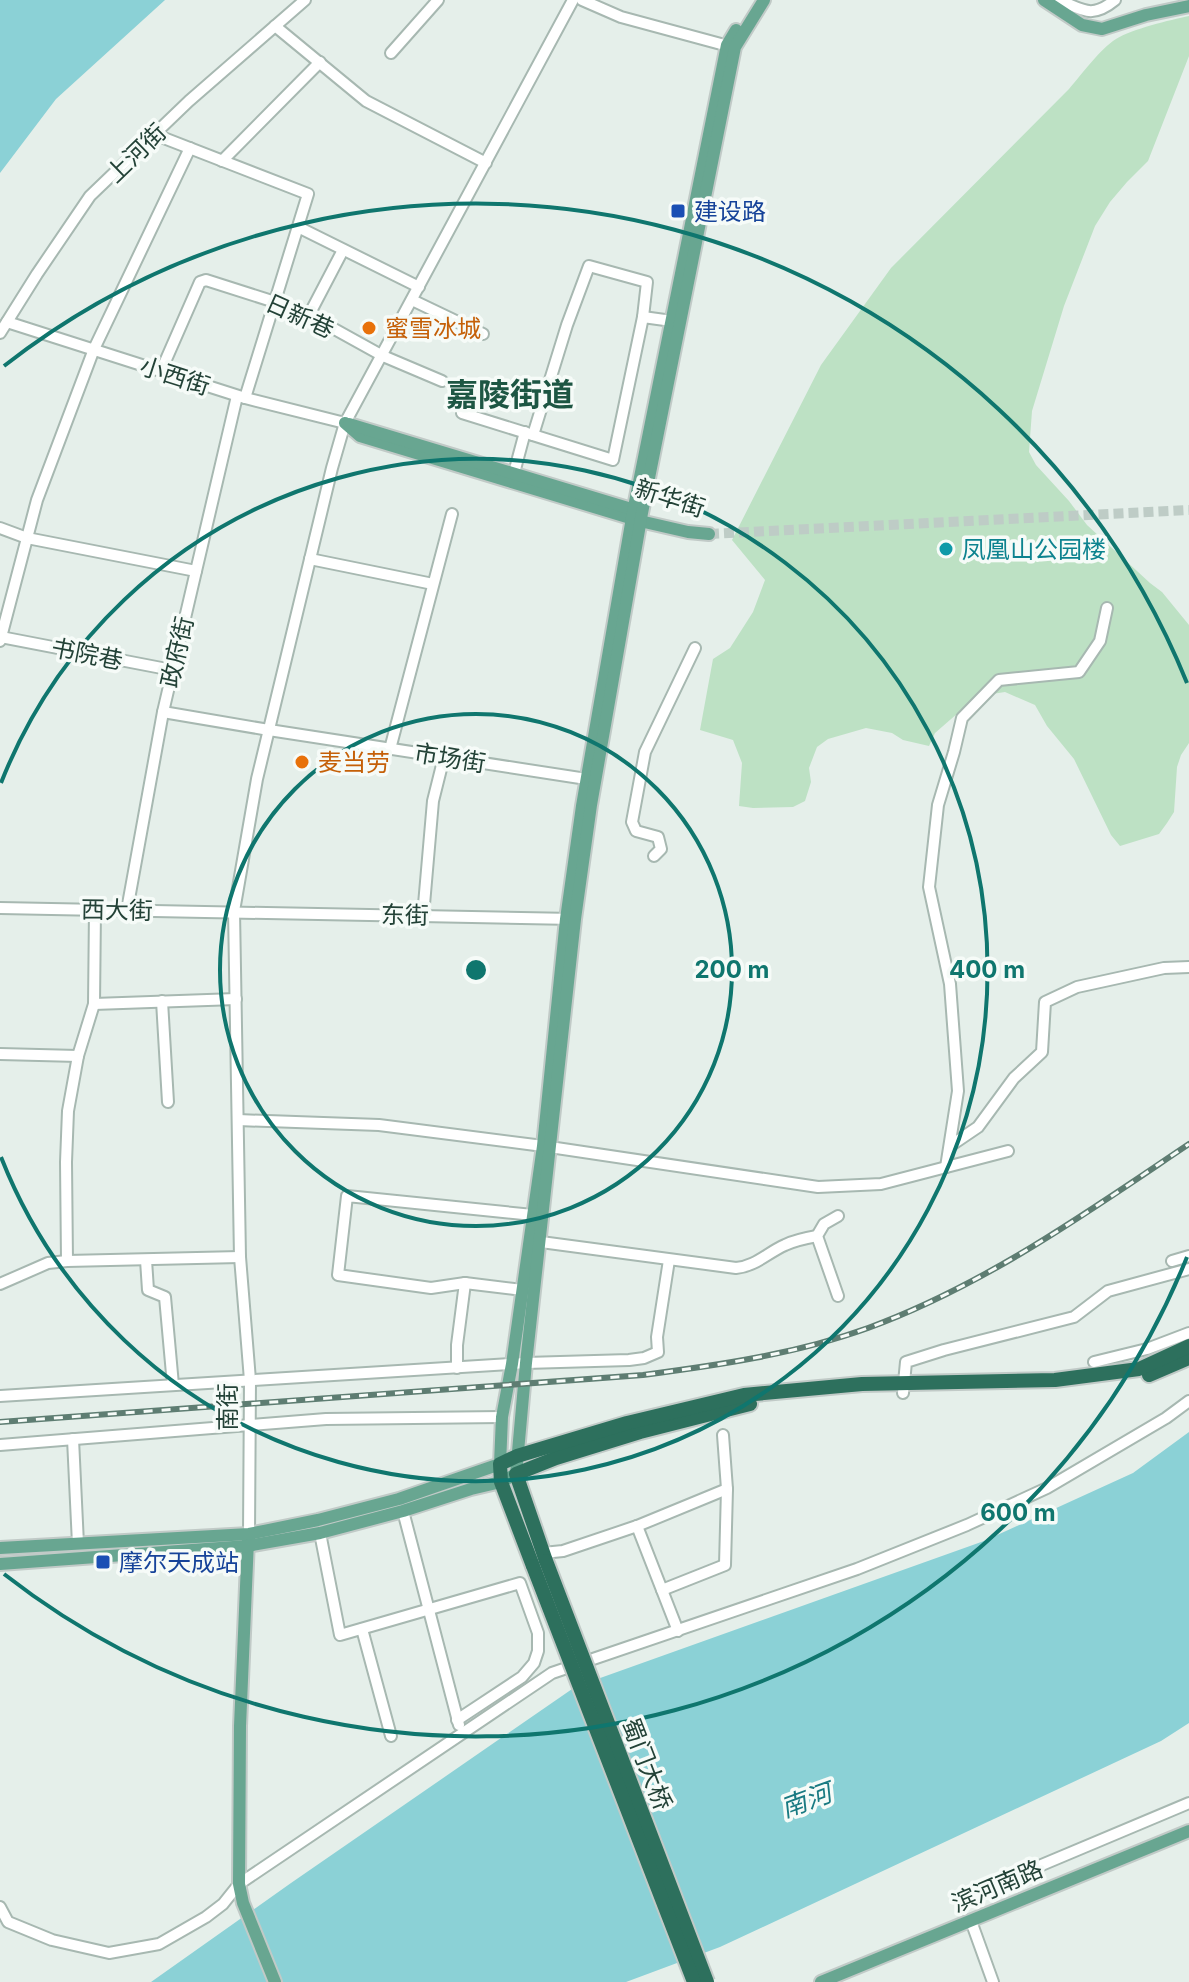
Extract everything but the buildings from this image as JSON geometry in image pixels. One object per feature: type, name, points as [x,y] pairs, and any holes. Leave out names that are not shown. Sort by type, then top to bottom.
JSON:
[{"type":"highway","points":[[541,1560],[516,1474],[556,1458],[746,1404],[1069,1378],[1139,1369],[1189,1346]]},
{"type":"highway","points":[[541,1560],[501,1482],[500,1464],[517,1456],[627,1423],[744,1395],[862,1384],[903,1389],[1055,1390],[1142,1378],[1189,1358]]},
{"type":"highway","name":"蜀门大桥","points":[[541,1560],[694,1982]]},
{"type":"highway","name":"蜀门大桥","points":[[541,1560],[707,1982]]},
{"type":"main road","points":[[0,1564],[320,1533],[501,1482],[516,1474],[571,919],[591,780],[672,321],[731,46],[754,0]]},
{"type":"main road","points":[[637,516],[731,46],[764,0]]},
{"type":"main road","points":[[1054,2],[1082,25],[1102,29],[1189,6]]},
{"type":"main road","name":"新华街","points":[[345,423],[360,436],[637,516]]},
{"type":"main road","name":"新华街","points":[[345,423],[514,473],[637,516]]},
{"type":"main road","points":[[0,1548],[248,1540],[399,1499],[500,1464],[502,1417],[533,1215],[548,1146]]},
{"type":"main road","name":"南街","points":[[248,1540],[240,1726],[239,1884],[243,1903],[275,1982]]},
{"type":"main road","name":"滨河南路","points":[[821,1982],[1189,1831]]},
{"type":"street","name":"上河街","points":[[0,333],[90,196],[189,101],[305,0]]},
{"type":"street","points":[[391,53],[438,0]]},
{"type":"street","name":"南街","points":[[248,1540],[250,1380],[240,1257],[234,911],[257,779],[345,423],[573,0]]},
{"type":"street","points":[[582,0],[621,17],[731,46]]},
{"type":"street","points":[[1054,2],[1091,12],[1104,9],[1115,0]]},
{"type":"street","points":[[275,26],[366,101],[486,163]]},
{"type":"street","points":[[156,135],[222,161],[320,62]]},
{"type":"street","points":[[0,639],[37,500],[94,349],[190,148]]},
{"type":"street","name":"政府街","points":[[127,910],[163,712],[196,571],[241,397],[275,302],[308,194],[222,161]]},
{"type":"street","points":[[298,227],[419,287]]},
{"type":"street","points":[[309,315],[343,250]]},
{"type":"street","points":[[462,413],[529,434],[613,460],[643,317],[647,282],[589,266],[529,434],[514,473]]},
{"type":"street","name":"日新巷","points":[[161,371],[200,282],[206,280],[309,315],[383,356],[442,381]]},
{"type":"street","points":[[412,300],[483,334]]},
{"type":"street","points":[[643,317],[672,321]]},
{"type":"street","name":"小西街","points":[[7,322],[241,397],[345,423]]},
{"type":"street","points":[[390,749],[452,514]]},
{"type":"street","points":[[0,528],[27,538],[196,571]]},
{"type":"street","points":[[310,559],[433,584]]},
{"type":"street","points":[[946,1167],[958,1091],[950,984],[929,887],[938,805],[962,718],[999,680],[1079,672],[1100,641],[1107,608]]},
{"type":"street","name":"书院巷","points":[[0,639],[172,670]]},
{"type":"street","points":[[654,856],[661,849],[658,837],[636,831],[632,822],[645,752],[695,648]]},
{"type":"street","name":"市场街","points":[[163,712],[591,780]]},
{"type":"street","points":[[423,916],[433,801],[444,757]]},
{"type":"street","name":"西大街","points":[[0,908],[234,911]]},
{"type":"street","points":[[67,1261],[68,1111],[78,1056],[94,1004],[95,910]]},
{"type":"street","name":"东街","points":[[234,911],[571,919]]},
{"type":"street","points":[[950,1146],[978,1127],[1014,1078],[1042,1052],[1045,1002],[1077,987],[1164,968],[1189,967]]},
{"type":"street","points":[[94,1004],[236,999]]},
{"type":"street","points":[[162,1001],[168,1102]]},
{"type":"street","points":[[0,1054],[78,1056]]},
{"type":"street","points":[[238,1120],[379,1125],[548,1146],[818,1187],[881,1184],[1008,1151]]},
{"type":"street","points":[[523,1290],[465,1283],[431,1288],[338,1275],[347,1196],[533,1215]]},
{"type":"street","points":[[838,1216],[824,1224],[817,1236],[838,1296]]},
{"type":"street","points":[[541,1242],[729,1268],[756,1263],[783,1245],[800,1238],[817,1236]]},
{"type":"street","points":[[1172,1261],[1189,1256]]},
{"type":"street","points":[[0,1284],[48,1263],[240,1257]]},
{"type":"street","points":[[146,1260],[148,1290],[165,1297],[173,1385]]},
{"type":"street","points":[[0,1396],[644,1358],[658,1352],[657,1337],[669,1260]]},
{"type":"street","points":[[903,1389],[906,1362],[1074,1317],[1108,1291],[1189,1269]]},
{"type":"street","points":[[457,1368],[465,1283]]},
{"type":"street","points":[[1094,1362],[1147,1349],[1189,1333]]},
{"type":"street","points":[[0,1907],[8,1922],[52,1940],[109,1953],[159,1944],[206,1917],[223,1904],[239,1884],[552,1673],[857,1569],[967,1525],[1047,1488],[1166,1418],[1189,1401]]},
{"type":"street","points":[[0,1445],[326,1419],[502,1417]]},
{"type":"street","points":[[662,1590],[725,1565],[727,1489],[723,1435]]},
{"type":"street","points":[[73,1439],[78,1544]]},
{"type":"street","points":[[541,1560],[637,1526],[727,1489]]},
{"type":"street","points":[[403,1511],[461,1735]]},
{"type":"street","points":[[637,1526],[678,1631]]},
{"type":"street","points":[[320,1533],[340,1635],[520,1583],[538,1633],[534,1663],[527,1672],[457,1720]]},
{"type":"street","points":[[362,1629],[391,1736]]},
{"type":"street","points":[[963,1898],[1189,1803]]},
{"type":"street","points":[[971,1921],[993,1982]]},
{"type":"green space","points":[[1189,16],[1189,56],[1148,161],[1110,202],[1095,226],[1064,306],[1032,411],[1029,452],[1036,465],[1087,525],[1162,592],[1189,625],[1189,743],[1177,767],[1174,812],[1159,834],[1120,846],[1111,835],[1074,759],[1047,726],[1035,705],[1005,692],[992,694],[966,706],[935,733],[929,746],[866,728],[828,739],[817,747],[809,768],[811,782],[805,801],[793,807],[739,806],[742,763],[733,740],[700,730],[713,659],[730,648],[753,612],[765,580],[732,540],[821,365],[891,268],[1069,89],[1104,49],[1131,32]]},
{"type":"water","points":[[0,0],[165,0],[56,99],[0,173]]},
{"type":"water","name":"南河","points":[[1189,1432],[1189,1723],[1161,1741],[720,1947],[626,1982],[151,1982],[575,1687],[984,1541],[1133,1473]]},
{"type":"tunnel","points":[[709,534],[1189,510]]},
{"type":"railway","points":[[0,1422],[643,1375],[785,1352],[868,1328],[953,1291],[1034,1246],[1189,1144]]},
{"type":"place","name":"建设路","points":[[678,211]]},
{"type":"place","name":"蜜雪冰城","points":[[369,328]]},
{"type":"place","name":"凤凰山公园楼","points":[[946,549]]},
{"type":"place","name":"麦当劳","points":[[302,762]]},
{"type":"place","name":"摩尔天成站","points":[[103,1562]]},
{"type":"district","name":"嘉陵街道","points":[[510,394]]}]
